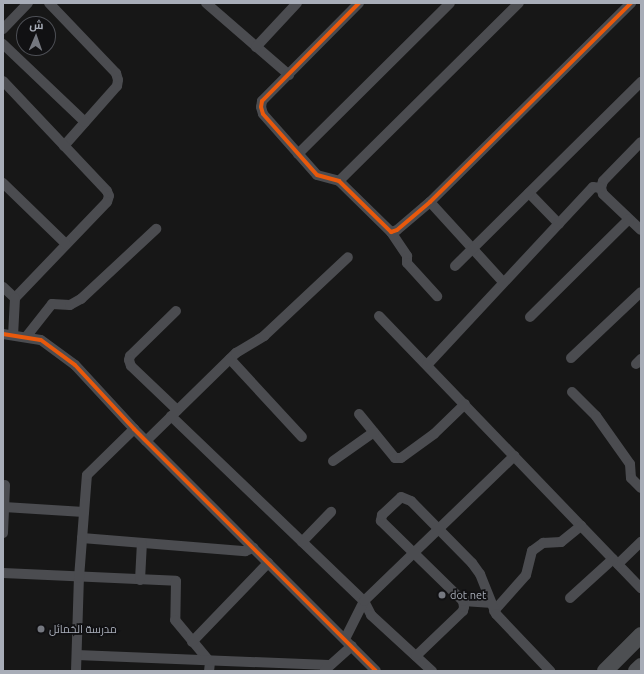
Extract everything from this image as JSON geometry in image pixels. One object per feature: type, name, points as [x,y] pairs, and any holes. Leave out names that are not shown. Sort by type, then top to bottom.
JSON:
[{"type":"main road","points":[[605,671],[641,635]]},
{"type":"main road","points":[[636,671],[641,666]]},
{"type":"street","points":[[3,29],[28,3]]},
{"type":"street","points":[[49,3],[116,73],[117,86],[64,146]]},
{"type":"street","points":[[256,46],[297,3]]},
{"type":"street","points":[[359,3],[262,101],[261,107],[263,114],[317,175],[339,181],[392,232],[407,256],[407,263],[436,296]]},
{"type":"street","points":[[298,154],[450,3]]},
{"type":"street","points":[[339,181],[519,3]]},
{"type":"street","points":[[392,232],[397,230],[430,202],[630,3]]},
{"type":"street","points":[[208,4],[289,75]]},
{"type":"street","points":[[3,44],[85,122]]},
{"type":"street","points":[[3,81],[107,191],[109,196],[107,202],[15,298],[8,334],[41,340],[75,366],[134,429],[376,671]]},
{"type":"street","points":[[455,266],[641,82]]},
{"type":"street","points":[[640,145],[603,181],[601,188],[603,194],[641,230]]},
{"type":"street","points":[[3,183],[66,244]]},
{"type":"street","points":[[427,366],[503,282],[560,224],[593,187],[601,188]]},
{"type":"street","points":[[529,193],[560,224]]},
{"type":"street","points":[[430,202],[503,282]]},
{"type":"street","points":[[530,317],[629,219]]},
{"type":"street","points":[[26,337],[52,304],[70,305],[81,299],[156,229]]},
{"type":"street","points":[[146,441],[230,359],[264,336],[348,257]]},
{"type":"street","points":[[3,287],[15,298]]},
{"type":"street","points":[[571,358],[641,292]]},
{"type":"street","points":[[176,311],[130,356],[129,360],[131,366],[174,413],[302,542],[364,601],[371,615],[432,671]]},
{"type":"street","points":[[379,316],[641,588]]},
{"type":"street","points":[[230,359],[302,437]]},
{"type":"street","points":[[572,392],[596,416],[630,464],[631,478],[641,488]]},
{"type":"street","points":[[359,414],[395,458],[401,458],[434,434],[465,404]]},
{"type":"street","points":[[76,671],[79,578],[87,475],[134,429]]},
{"type":"street","points":[[333,461],[374,432]]},
{"type":"street","points":[[77,655],[209,666],[326,668],[348,643],[364,601],[514,456]]},
{"type":"street","points":[[3,533],[5,485]]},
{"type":"street","points":[[492,607],[463,601],[381,521],[382,515],[401,497],[411,501],[480,574],[492,607],[550,671]]},
{"type":"street","points":[[4,507],[84,512]]},
{"type":"street","points":[[302,542],[331,512]]},
{"type":"street","points":[[492,607],[526,576],[532,551],[543,543],[561,542],[581,526]]},
{"type":"street","points":[[82,538],[245,551],[253,548]]},
{"type":"street","points":[[570,598],[641,542]]},
{"type":"street","points":[[140,580],[142,543]]},
{"type":"street","points":[[192,642],[268,563]]},
{"type":"street","points":[[3,573],[79,578],[176,581],[175,620],[209,666]]},
{"type":"street","points":[[416,656],[463,611],[463,601]]},
{"type":"cycle path","points":[[359,3],[262,101],[261,107],[263,114],[317,175],[339,181],[391,232],[397,230],[430,202],[631,3]]},
{"type":"cycle path","points":[[3,334],[41,340],[75,365],[134,429],[376,671]]},
{"type":"place","name":"dot net","points":[[442,595]]},
{"type":"place","name":"مدرسة الخمائل","points":[[41,629]]}]
